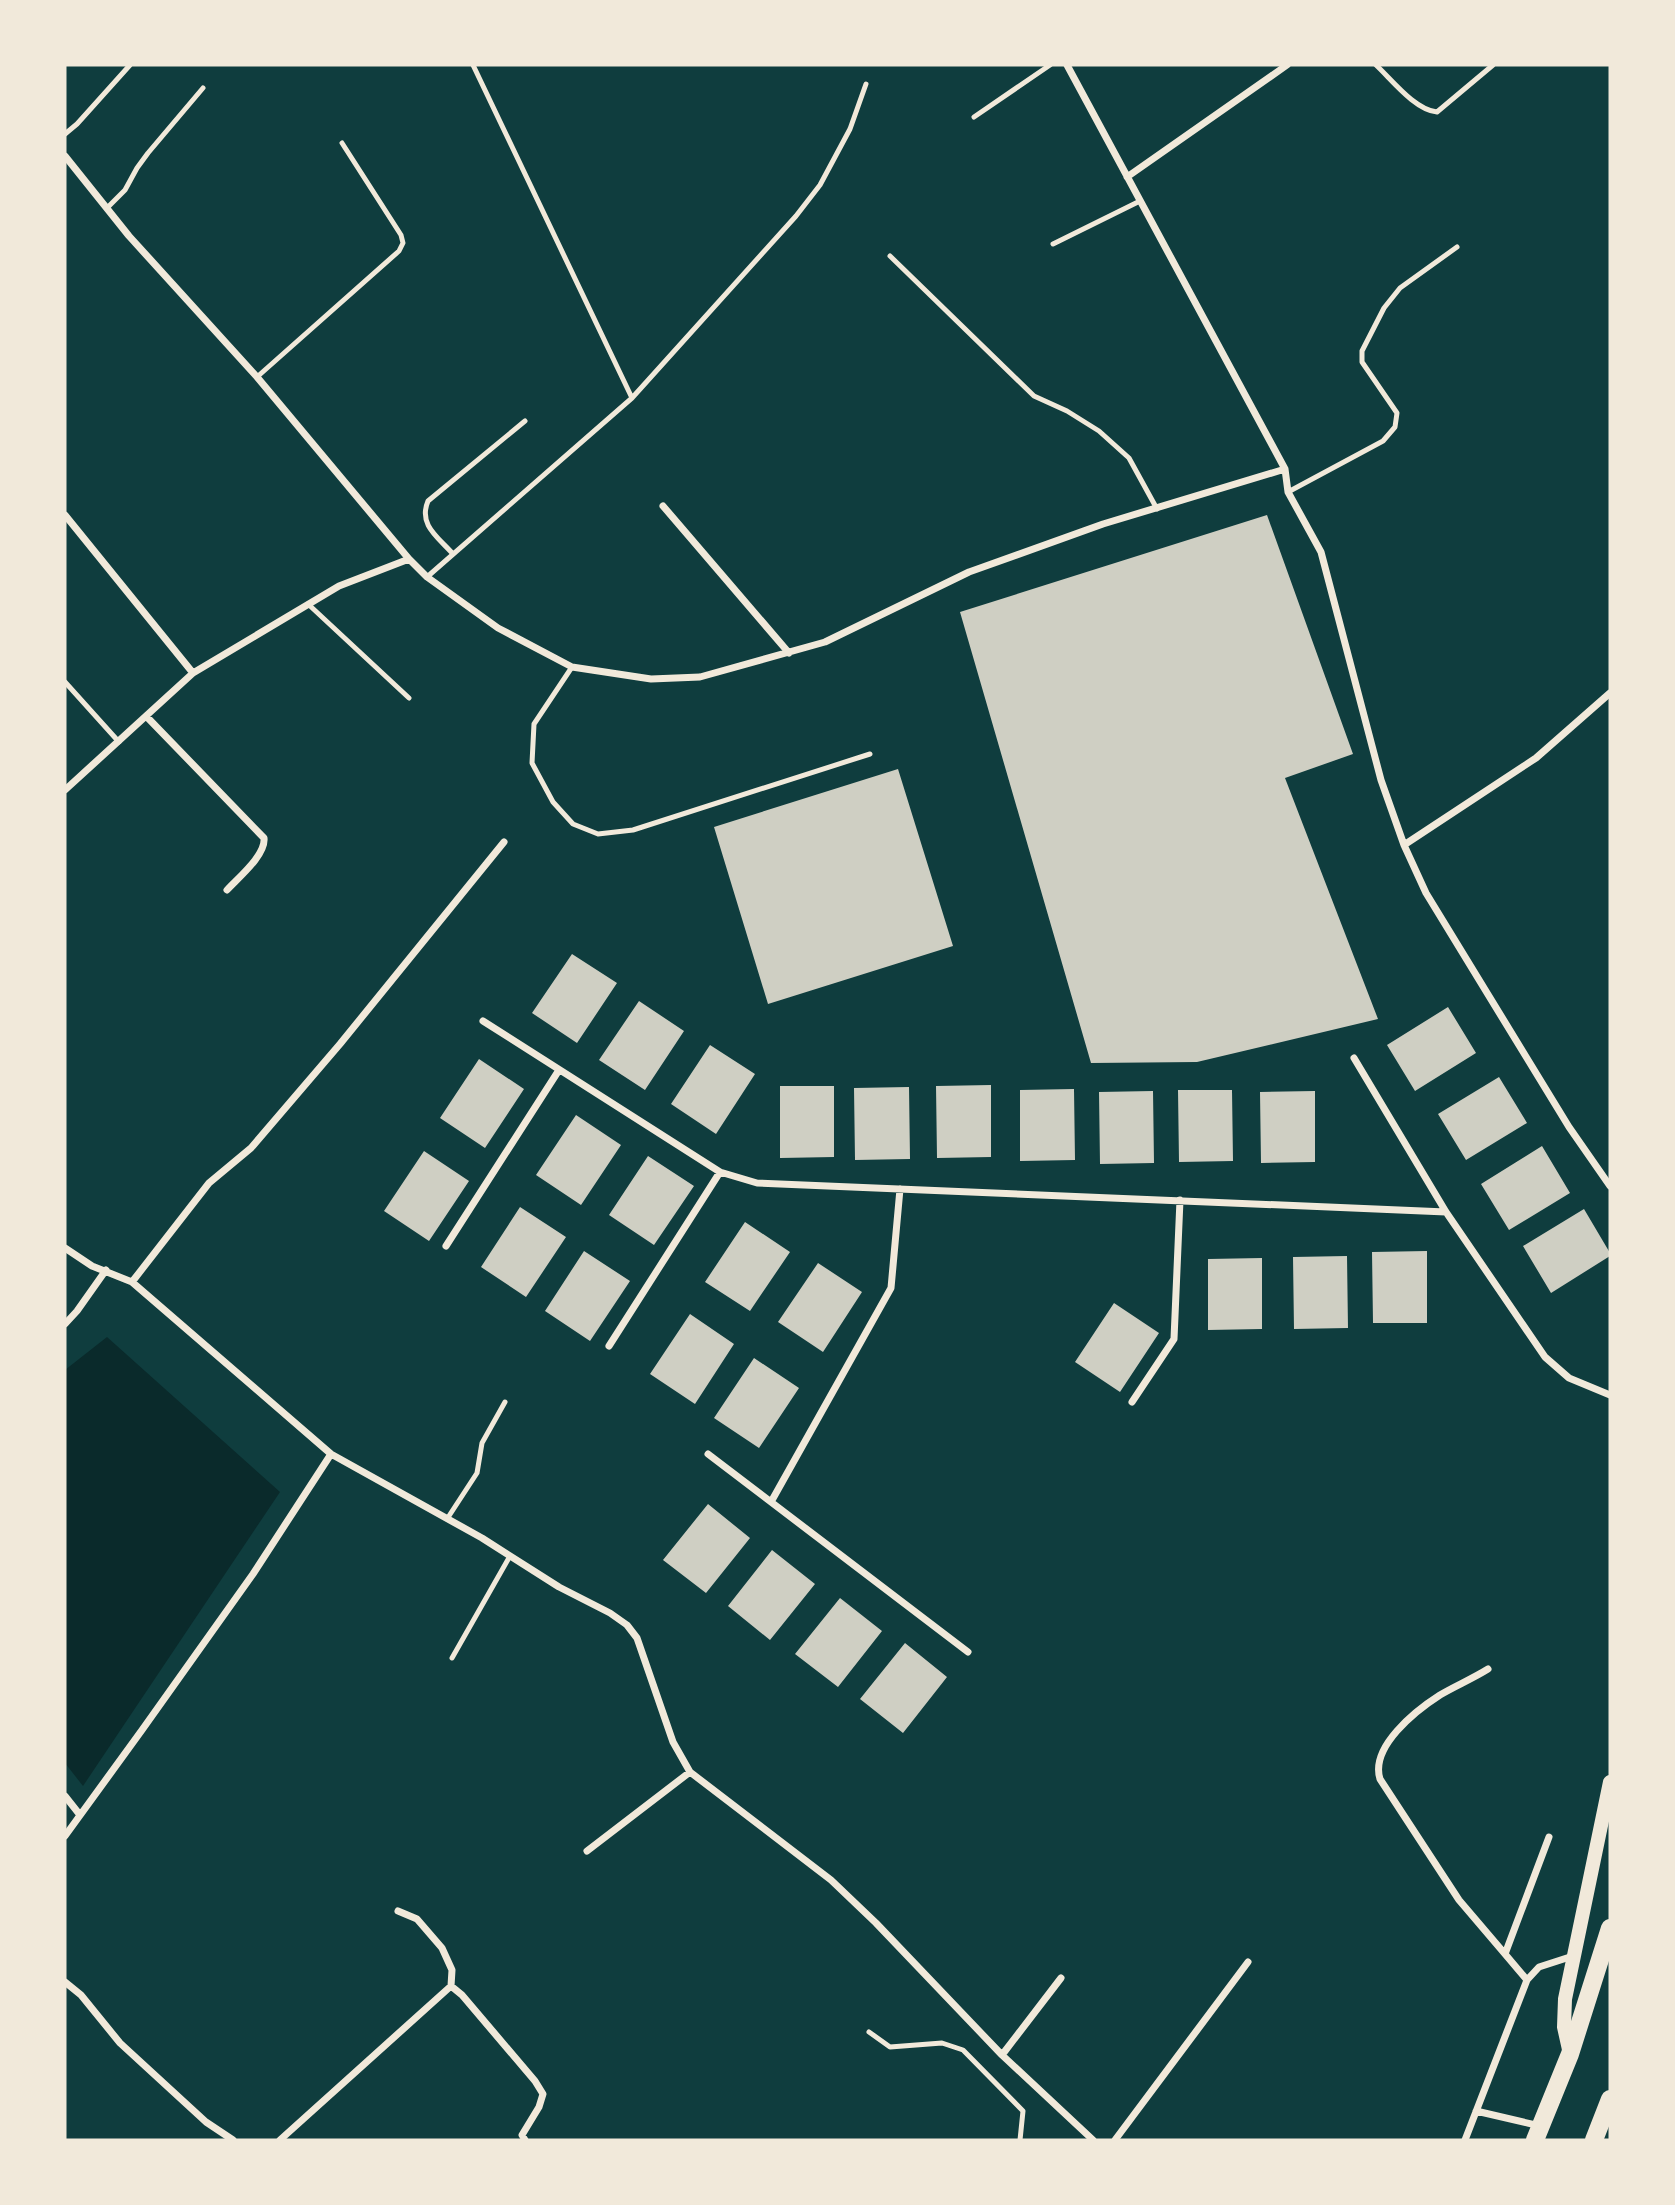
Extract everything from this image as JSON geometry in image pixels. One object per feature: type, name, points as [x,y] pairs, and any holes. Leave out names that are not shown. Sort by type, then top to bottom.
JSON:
[{"type":"highway","points":[[1538,2133],[1570,2053],[1610,1928]]},
{"type":"highway","points":[[1594,2140],[1610,2099]]},
{"type":"main road","points":[[1570,2053],[1564,2027],[1565,1998],[1610,1782]]},
{"type":"street","points":[[1067,65],[1285,469],[1288,492],[1321,552],[1381,780],[1404,845],[1426,893],[1569,1127],[1610,1186]]},
{"type":"street","points":[[1127,177],[1287,65]]},
{"type":"street","points":[[65,156],[129,236],[257,377],[356,499],[409,559],[427,577],[498,628],[572,667],[651,679],[699,677],[789,653],[825,642],[969,572],[1102,524],[1285,469]]},
{"type":"street","points":[[663,506],[789,653]]},
{"type":"street","points":[[65,515],[194,673]]},
{"type":"street","points":[[65,790],[194,673],[338,586],[409,559]]},
{"type":"street","points":[[1404,845],[1536,758],[1610,693]]},
{"type":"street","points":[[1603,699],[1610,707]]},
{"type":"street","points":[[146,716],[264,838],[265,845],[261,853],[227,890]]},
{"type":"street","points":[[132,1282],[209,1183],[251,1148],[340,1044],[504,842]]},
{"type":"street","points":[[483,1021],[720,1172],[757,1183],[1446,1212]]},
{"type":"street","points":[[1354,1058],[1446,1212],[1545,1357],[1569,1378],[1610,1395]]},
{"type":"street","points":[[446,1246],[559,1070]]},
{"type":"street","points":[[609,1346],[720,1172]]},
{"type":"street","points":[[771,1502],[891,1289],[900,1189]]},
{"type":"street","points":[[1132,1402],[1174,1339],[1180,1200]]},
{"type":"street","points":[[65,1248],[92,1266],[132,1282],[331,1454],[627,1625],[637,1637],[673,1742],[690,1772],[831,1880],[876,1923],[1002,2055],[1093,2140]]},
{"type":"street","points":[[65,1324],[106,1270]]},
{"type":"street","points":[[65,1836],[253,1574],[331,1454]]},
{"type":"street","points":[[708,1454],[968,1652]]},
{"type":"street","points":[[1488,1669],[1441,1695],[1414,1715],[1392,1736],[1377,1769],[1380,1779],[1460,1900],[1527,1980]]},
{"type":"street","points":[[587,1851],[690,1772]]},
{"type":"street","points":[[65,1796],[79,1815]]},
{"type":"street","points":[[1505,1954],[1549,1837]]},
{"type":"street","points":[[280,2140],[450,1986],[452,1970],[442,1948],[417,1919],[398,1911]]},
{"type":"street","points":[[1465,2140],[1527,1980],[1539,1967],[1573,1956]]},
{"type":"street","points":[[1115,2140],[1248,1962]]},
{"type":"street","points":[[1002,2055],[1062,1978]]},
{"type":"street","points":[[65,1982],[81,1995],[120,2043],[206,2122],[233,2140]]},
{"type":"street","points":[[450,1986],[462,1995],[543,2094],[539,2107],[522,2135],[524,2140]]},
{"type":"street","points":[[1476,2111],[1538,2133]]},
{"type":"lane","points":[[65,134],[130,65]]},
{"type":"lane","points":[[473,65],[632,398]]},
{"type":"lane","points":[[974,117],[1050,65]]},
{"type":"lane","points":[[1376,65],[1419,106],[1437,112],[1493,65]]},
{"type":"lane","points":[[427,577],[632,398],[796,216],[820,185],[850,129],[866,84]]},
{"type":"lane","points":[[107,208],[125,190],[148,153],[203,88]]},
{"type":"lane","points":[[257,377],[399,251],[403,243],[401,235],[342,143]]},
{"type":"lane","points":[[1053,244],[1140,201]]},
{"type":"lane","points":[[1288,492],[1383,441],[1395,427],[1396,413],[1362,362],[1362,351],[1384,308],[1400,288],[1457,247]]},
{"type":"lane","points":[[890,256],[1034,396],[1067,411],[1099,431],[1129,458],[1157,509]]},
{"type":"lane","points":[[453,554],[426,524],[424,511],[428,501],[525,421]]},
{"type":"lane","points":[[308,604],[409,698]]},
{"type":"lane","points":[[572,667],[534,724],[532,763],[552,802],[573,824],[598,834],[633,830],[870,754]]},
{"type":"lane","points":[[65,682],[119,742]]},
{"type":"lane","points":[[447,1519],[477,1473],[482,1443],[505,1402]]},
{"type":"lane","points":[[452,1658],[510,1556]]},
{"type":"lane","points":[[869,2032],[890,2047],[942,2043],[963,2050],[1023,2111],[1020,2140]]},
{"type":"water","points":[[107,1337],[280,1492],[83,1786],[65,1763],[65,1370]]},
{"type":"building","points":[[1267,515],[1353,754],[1285,778],[1378,1019],[1197,1062],[1091,1063],[960,612]]},
{"type":"building","points":[[898,769],[953,946],[768,1004],[714,827]]},
{"type":"building","points":[[572,954],[617,983],[577,1043],[532,1013]]},
{"type":"building","points":[[639,1001],[684,1031],[645,1090],[599,1060]]},
{"type":"building","points":[[1448,1007],[1476,1053],[1415,1091],[1387,1045]]},
{"type":"building","points":[[710,1045],[755,1074],[716,1134],[671,1104]]},
{"type":"building","points":[[479,1059],[524,1089],[485,1148],[440,1118]]},
{"type":"building","points":[[1499,1077],[1527,1123],[1466,1160],[1438,1114]]},
{"type":"building","points":[[991,1085],[991,1157],[937,1158],[936,1086]]},
{"type":"building","points":[[780,1086],[834,1086],[834,1157],[780,1158]]},
{"type":"building","points":[[909,1087],[910,1159],[855,1160],[854,1088]]},
{"type":"building","points":[[1074,1089],[1075,1160],[1020,1161],[1020,1090]]},
{"type":"building","points":[[1178,1090],[1232,1090],[1233,1161],[1179,1162]]},
{"type":"building","points":[[1153,1091],[1154,1163],[1100,1164],[1099,1092]]},
{"type":"building","points":[[1315,1091],[1315,1162],[1261,1163],[1260,1092]]},
{"type":"building","points":[[576,1115],[621,1145],[581,1205],[536,1175]]},
{"type":"building","points":[[1542,1146],[1570,1193],[1509,1230],[1481,1184]]},
{"type":"building","points":[[424,1151],[469,1181],[429,1241],[384,1211]]},
{"type":"building","points":[[648,1156],[694,1186],[654,1245],[609,1215]]},
{"type":"building","points":[[520,1207],[566,1237],[526,1297],[481,1267]]},
{"type":"building","points":[[1584,1209],[1610,1256],[1551,1293],[1523,1246]]},
{"type":"building","points":[[745,1222],[790,1252],[750,1311],[705,1282]]},
{"type":"building","points":[[584,1251],[630,1281],[590,1341],[545,1311]]},
{"type":"building","points":[[1427,1251],[1427,1323],[1373,1323],[1372,1252]]},
{"type":"building","points":[[1347,1256],[1348,1328],[1294,1329],[1293,1257]]},
{"type":"building","points":[[1262,1258],[1262,1329],[1208,1330],[1208,1259]]},
{"type":"building","points":[[818,1263],[862,1292],[823,1352],[778,1322]]},
{"type":"building","points":[[1114,1303],[1159,1333],[1120,1392],[1075,1362]]},
{"type":"building","points":[[690,1314],[734,1344],[695,1404],[650,1374]]},
{"type":"building","points":[[754,1358],[799,1388],[759,1448],[714,1418]]},
{"type":"building","points":[[708,1504],[750,1538],[706,1593],[663,1560]]},
{"type":"building","points":[[772,1550],[815,1584],[770,1640],[728,1606]]},
{"type":"building","points":[[840,1598],[882,1631],[838,1687],[795,1654]]},
{"type":"building","points":[[905,1643],[947,1677],[903,1733],[860,1699]]}]
